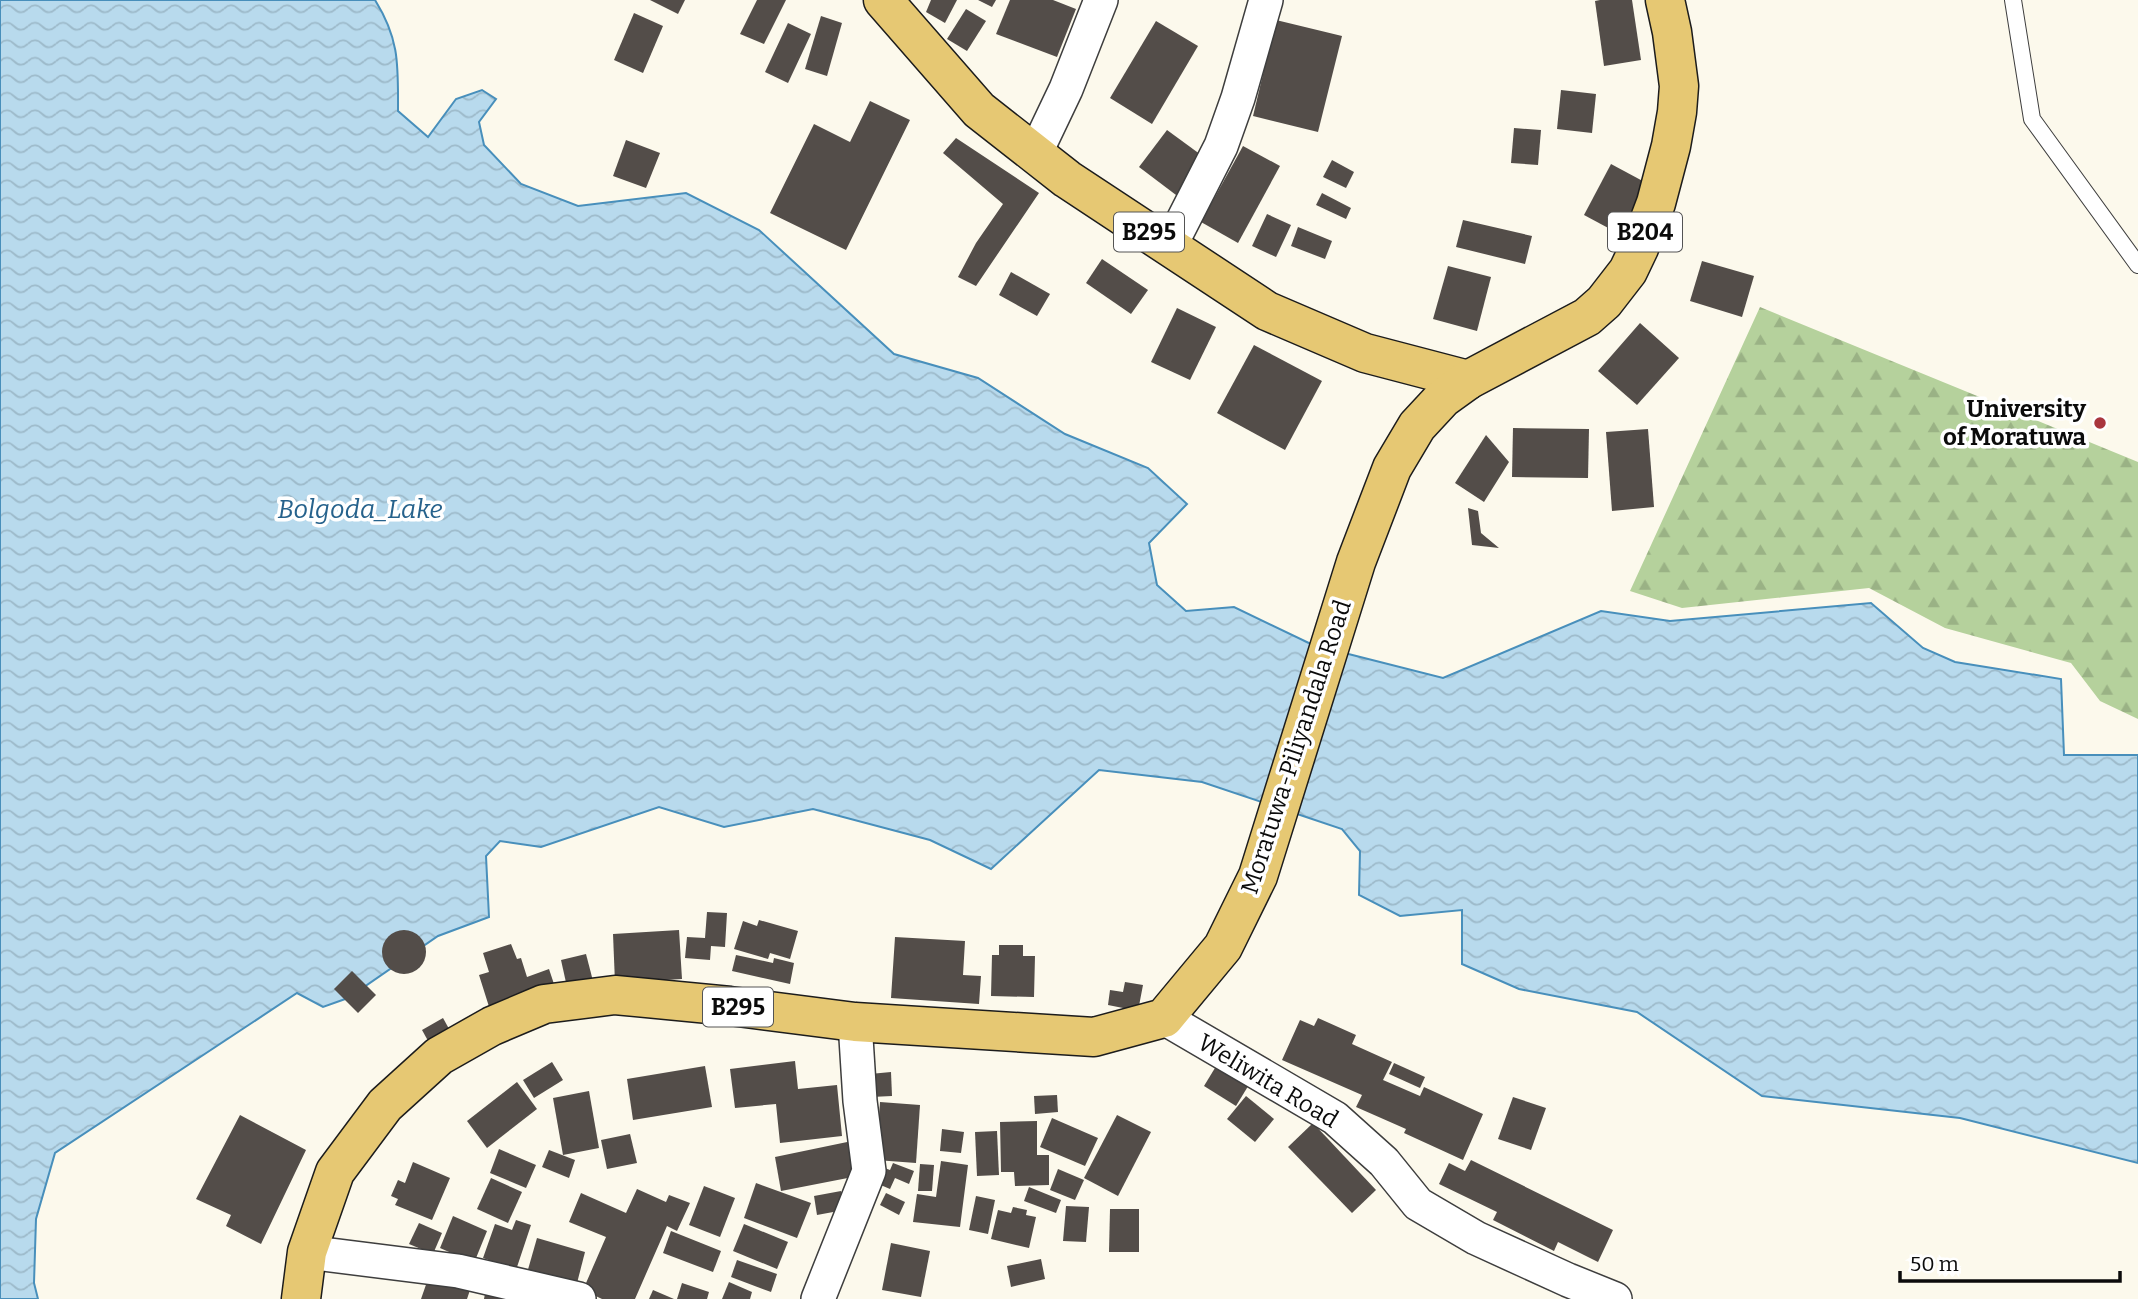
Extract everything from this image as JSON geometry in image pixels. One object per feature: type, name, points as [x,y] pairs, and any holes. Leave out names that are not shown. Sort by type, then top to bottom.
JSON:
[{"type":"main road","name":"B204","points":[[1468,380],[1587,317],[1604,302],[1628,271],[1656,203],[1677,112],[1679,86],[1665,0]]},
{"type":"main road","name":"B295","points":[[896,6],[979,110],[1067,179],[1267,311],[1365,353],[1468,380]]},
{"type":"main road","name":"Moratuwa-Piliyandala Road","points":[[1164,1018],[1223,947],[1258,876],[1356,562],[1392,468],[1417,426],[1443,398],[1468,380]]},
{"type":"main road","name":"B295","points":[[301,1299],[307,1252],[335,1172],[385,1105],[439,1056],[492,1026],[544,1004],[615,995],[855,1022],[1094,1037],[1164,1018]]},
{"type":"street","points":[[1035,154],[1066,89],[1101,0]]},
{"type":"street","points":[[1170,246],[1221,146],[1238,98],[1266,0]]},
{"type":"street","name":"Weliwita Road","points":[[1164,1018],[1335,1118],[1384,1162],[1418,1204],[1476,1238],[1615,1299]]},
{"type":"street","points":[[818,1299],[869,1171],[860,1101],[855,1022]]},
{"type":"street","points":[[307,1252],[458,1271],[579,1299]]},
{"type":"lane","points":[[2013,0],[2032,119],[2138,265]]},
{"type":"green space","points":[[1760,307],[2138,462],[2138,719],[2100,701],[2071,663],[1945,628],[1869,588],[1682,608],[1630,591]]},
{"type":"water","name":"Bolgoda_Lake","points":[[0,0],[375,0],[389,28],[396,54],[398,111],[428,137],[456,99],[482,90],[496,99],[479,122],[484,145],[521,184],[578,206],[686,193],[759,230],[894,354],[978,378],[1065,434],[1148,468],[1187,504],[1149,543],[1157,585],[1186,611],[1234,607],[1313,645],[1443,678],[1601,611],[1670,621],[1871,603],[1923,648],[1955,662],[2061,679],[2064,755],[2138,755],[2138,1163],[1960,1118],[1762,1096],[1637,1012],[1519,989],[1462,964],[1462,910],[1400,916],[1359,895],[1360,851],[1342,829],[1202,782],[1099,770],[991,869],[930,840],[813,809],[724,827],[659,807],[541,847],[500,841],[486,856],[489,917],[438,936],[348,998],[323,1007],[297,993],[55,1153],[36,1219],[34,1283],[38,1299],[0,1299]]},
{"type":"building","points":[[650,0],[685,0],[678,14]]},
{"type":"building","points":[[757,0],[786,0],[764,44],[740,34]]},
{"type":"building","points":[[931,0],[957,0],[945,23],[926,12]]},
{"type":"building","points":[[978,0],[996,0],[992,7]]},
{"type":"building","points":[[1010,0],[1053,0],[1076,9],[1057,57],[996,34]]},
{"type":"building","points":[[1632,0],[1641,60],[1604,66],[1595,1]]},
{"type":"building","points":[[966,9],[986,21],[967,51],[947,39]]},
{"type":"building","points":[[634,13],[663,26],[643,73],[614,60]]},
{"type":"building","points":[[821,16],[842,23],[827,76],[805,69]]},
{"type":"building","points":[[1276,20],[1342,36],[1318,132],[1253,116]]},
{"type":"building","points":[[1156,21],[1198,46],[1152,124],[1110,98]]},
{"type":"building","points":[[788,23],[811,34],[788,83],[765,72]]},
{"type":"building","points":[[1561,90],[1596,94],[1592,133],[1557,129]]},
{"type":"building","points":[[870,101],[910,120],[846,250],[770,213],[814,124],[850,142]]},
{"type":"building","points":[[1514,128],[1541,130],[1538,165],[1511,163]]},
{"type":"building","points":[[1167,130],[1208,160],[1180,198],[1139,167]]},
{"type":"building","points":[[956,138],[1039,193],[976,286],[958,277],[976,243],[1003,204],[943,153]]},
{"type":"building","points":[[626,140],[660,153],[646,188],[613,176]]},
{"type":"building","points":[[1243,146],[1280,166],[1238,243],[1201,222]]},
{"type":"building","points":[[1332,160],[1354,172],[1346,188],[1323,177]]},
{"type":"building","points":[[1611,164],[1652,186],[1625,237],[1584,215]]},
{"type":"building","points":[[1322,193],[1351,208],[1346,219],[1316,205]]},
{"type":"building","points":[[1267,214],[1291,225],[1276,257],[1252,246]]},
{"type":"building","points":[[1463,220],[1532,236],[1525,264],[1456,247]]},
{"type":"building","points":[[1298,227],[1332,241],[1325,259],[1291,246]]},
{"type":"building","points":[[1102,259],[1148,290],[1131,314],[1086,283]]},
{"type":"building","points":[[1702,261],[1754,276],[1742,317],[1690,301]]},
{"type":"building","points":[[1448,266],[1491,277],[1477,331],[1433,319]]},
{"type":"building","points":[[1011,272],[1050,294],[1037,316],[999,295]]},
{"type":"building","points":[[1177,308],[1216,327],[1190,380],[1151,362]]},
{"type":"building","points":[[1640,323],[1679,358],[1637,405],[1598,371]]},
{"type":"building","points":[[1254,345],[1322,381],[1285,450],[1217,413]]},
{"type":"building","points":[[1513,428],[1589,429],[1588,478],[1512,477]]},
{"type":"building","points":[[1648,429],[1654,507],[1612,511],[1606,432]]},
{"type":"building","points":[[1486,435],[1509,462],[1484,502],[1455,483]]},
{"type":"building","points":[[1468,508],[1478,511],[1481,533],[1499,548],[1472,545]]},
{"type":"building","points":[[707,912],[727,913],[725,947],[711,946],[710,960],[685,958],[687,937],[705,938]]},
{"type":"building","points":[[759,920],[798,931],[790,959],[770,953],[768,959],[734,949],[743,921],[757,926]]},
{"type":"building","points":[[404,930],[419,937],[426,952],[419,967],[404,974],[389,967],[382,952],[389,937]]},
{"type":"building","points":[[679,930],[682,979],[615,983],[613,934]]},
{"type":"building","points":[[895,937],[965,941],[963,975],[981,976],[979,1004],[891,998]]},
{"type":"building","points":[[511,944],[517,959],[521,958],[527,977],[549,969],[556,990],[491,1013],[479,975],[489,972],[483,953]]},
{"type":"building","points":[[999,945],[1023,945],[1023,956],[1035,956],[1034,997],[991,996],[992,955],[999,955]]},
{"type":"building","points":[[586,954],[593,981],[567,987],[561,960]]},
{"type":"building","points":[[736,955],[773,963],[774,958],[794,963],[790,984],[732,971]]},
{"type":"building","points":[[352,971],[376,995],[358,1013],[334,989]]},
{"type":"building","points":[[1125,982],[1143,985],[1138,1011],[1108,1005],[1110,990],[1123,992]]},
{"type":"building","points":[[443,1018],[453,1036],[432,1048],[422,1030]]},
{"type":"building","points":[[1318,1018],[1356,1035],[1352,1044],[1392,1062],[1383,1080],[1420,1096],[1424,1087],[1483,1114],[1463,1160],[1404,1133],[1406,1129],[1356,1107],[1362,1095],[1282,1060],[1300,1020],[1314,1026]]},
{"type":"building","points":[[795,1061],[798,1089],[837,1085],[842,1136],[780,1143],[776,1104],[735,1108],[730,1069]]},
{"type":"building","points":[[552,1062],[563,1080],[534,1098],[523,1080]]},
{"type":"building","points":[[1218,1063],[1250,1083],[1236,1106],[1204,1086]]},
{"type":"building","points":[[1394,1063],[1425,1077],[1420,1088],[1389,1074]]},
{"type":"building","points":[[705,1066],[712,1107],[633,1120],[627,1079]]},
{"type":"building","points":[[891,1072],[892,1096],[871,1097],[870,1074]]},
{"type":"building","points":[[517,1082],[537,1109],[487,1148],[467,1121]]},
{"type":"building","points":[[589,1091],[599,1148],[563,1155],[553,1098]]},
{"type":"building","points":[[1057,1095],[1058,1112],[1035,1114],[1034,1096]]},
{"type":"building","points":[[1246,1096],[1274,1119],[1255,1142],[1227,1119]]},
{"type":"building","points":[[1513,1097],[1546,1108],[1531,1150],[1498,1139]]},
{"type":"building","points":[[880,1102],[920,1105],[916,1163],[876,1160]]},
{"type":"building","points":[[240,1115],[306,1150],[261,1244],[226,1226],[231,1215],[196,1199]]},
{"type":"building","points":[[1117,1115],[1151,1132],[1118,1196],[1084,1178]]},
{"type":"building","points":[[1052,1118],[1098,1138],[1085,1166],[1040,1147]]},
{"type":"building","points":[[1037,1121],[1037,1155],[1049,1155],[1049,1185],[1015,1186],[1014,1172],[1001,1172],[1000,1122]]},
{"type":"building","points":[[1313,1123],[1376,1190],[1352,1213],[1288,1147]]},
{"type":"building","points":[[942,1129],[964,1132],[961,1153],[940,1151]]},
{"type":"building","points":[[997,1131],[999,1175],[977,1176],[975,1132]]},
{"type":"building","points":[[630,1134],[637,1163],[607,1169],[601,1140]]},
{"type":"building","points":[[852,1141],[858,1176],[781,1191],[775,1157]]},
{"type":"building","points":[[499,1149],[536,1165],[526,1188],[490,1173]]},
{"type":"building","points":[[549,1150],[575,1160],[569,1178],[542,1167]]},
{"type":"building","points":[[1471,1160],[1613,1230],[1598,1262],[1558,1242],[1554,1251],[1493,1220],[1497,1212],[1439,1184],[1449,1163],[1465,1171]]},
{"type":"building","points":[[941,1161],[968,1165],[960,1227],[913,1222],[917,1194],[936,1197]]},
{"type":"building","points":[[413,1162],[450,1178],[432,1220],[395,1205],[398,1199],[391,1196],[398,1180],[405,1183]]},
{"type":"building","points":[[893,1163],[914,1171],[909,1184],[895,1178],[890,1189],[876,1183],[882,1167],[890,1170]]},
{"type":"building","points":[[920,1164],[934,1165],[932,1191],[918,1191]]},
{"type":"building","points":[[1058,1169],[1084,1180],[1075,1200],[1050,1190]]},
{"type":"building","points":[[491,1178],[522,1192],[508,1223],[477,1209]]},
{"type":"building","points":[[756,1183],[811,1203],[797,1238],[744,1218]]},
{"type":"building","points":[[704,1186],[735,1198],[720,1237],[689,1225]]},
{"type":"building","points":[[1029,1187],[1061,1200],[1056,1213],[1024,1201]]},
{"type":"building","points":[[637,1189],[666,1202],[669,1195],[690,1203],[677,1231],[667,1226],[635,1299],[602,1299],[583,1290],[606,1237],[569,1222],[581,1193],[626,1213]]},
{"type":"building","points":[[841,1191],[844,1210],[817,1215],[814,1196]]},
{"type":"building","points":[[886,1193],[905,1202],[899,1215],[880,1205]]},
{"type":"building","points":[[976,1196],[995,1200],[988,1234],[969,1230]]},
{"type":"building","points":[[1066,1206],[1089,1207],[1086,1242],[1063,1241]]},
{"type":"building","points":[[1013,1207],[1027,1210],[1026,1215],[1036,1217],[1029,1248],[991,1239],[998,1210],[1011,1213]]},
{"type":"building","points":[[1110,1209],[1139,1209],[1139,1252],[1109,1252]]},
{"type":"building","points":[[453,1216],[487,1231],[474,1263],[440,1248]]},
{"type":"building","points":[[516,1220],[531,1225],[516,1270],[483,1258],[495,1224],[512,1230]]},
{"type":"building","points":[[419,1223],[442,1233],[433,1254],[409,1244]]},
{"type":"building","points":[[744,1224],[788,1242],[777,1269],[733,1251]]},
{"type":"building","points":[[671,1231],[721,1251],[713,1272],[663,1253]]},
{"type":"building","points":[[537,1238],[585,1252],[576,1287],[527,1273]]},
{"type":"building","points":[[891,1243],[930,1251],[921,1297],[882,1290]]},
{"type":"building","points":[[1041,1259],[1045,1279],[1011,1287],[1007,1266]]},
{"type":"building","points":[[737,1260],[777,1274],[771,1292],[731,1277]]},
{"type":"building","points":[[429,1276],[470,1290],[467,1299],[421,1299]]},
{"type":"building","points":[[729,1282],[752,1292],[750,1299],[722,1299]]},
{"type":"building","points":[[682,1283],[709,1292],[707,1299],[677,1299]]},
{"type":"building","points":[[486,1288],[512,1299],[484,1299]]},
{"type":"building","points":[[653,1290],[674,1299],[649,1299]]},
{"type":"place","name":"University of Moratuwa","points":[[2100,423]]}]
